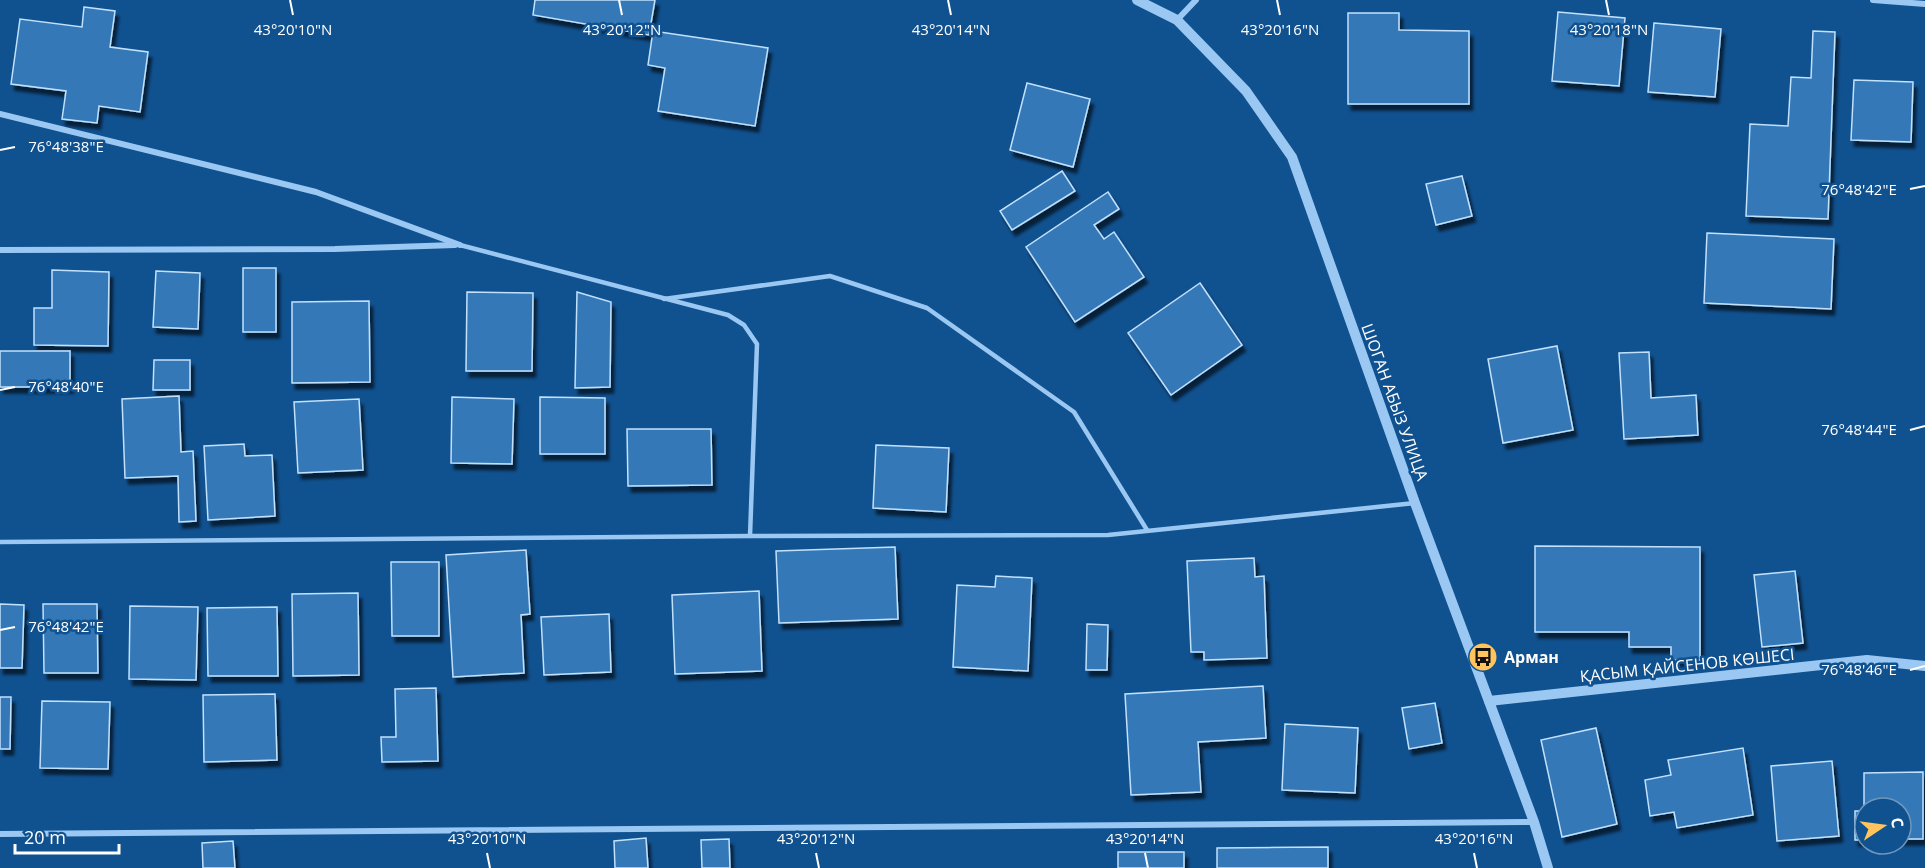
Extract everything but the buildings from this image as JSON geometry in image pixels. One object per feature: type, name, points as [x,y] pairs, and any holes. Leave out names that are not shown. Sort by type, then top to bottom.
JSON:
[{"type":"street","name":"ШОГАН АБЫЗ УЛИЦА","points":[[1137,0],[1177,20],[1246,91],[1292,157],[1415,503],[1534,822],[1548,868]]},
{"type":"street","points":[[1177,20],[1196,0]]},
{"type":"street","points":[[1873,0],[1925,4]]},
{"type":"street","points":[[0,114],[316,192],[460,244]]},
{"type":"street","points":[[0,250],[335,249],[460,244]]},
{"type":"street","name":"ҚАСЫМ ҚАЙСЕНОВ КӨШЕСІ","points":[[1489,701],[1867,660],[1925,666]]},
{"type":"street","points":[[0,834],[1534,822]]},
{"type":"lane","points":[[460,244],[728,315],[744,325],[757,344],[750,536]]},
{"type":"lane","points":[[664,298],[830,276],[927,308],[1074,412],[1147,531]]},
{"type":"lane","points":[[0,542],[1096,535],[1415,503]]},
{"type":"place","name":"Арман","points":[[1483,657]]}]
